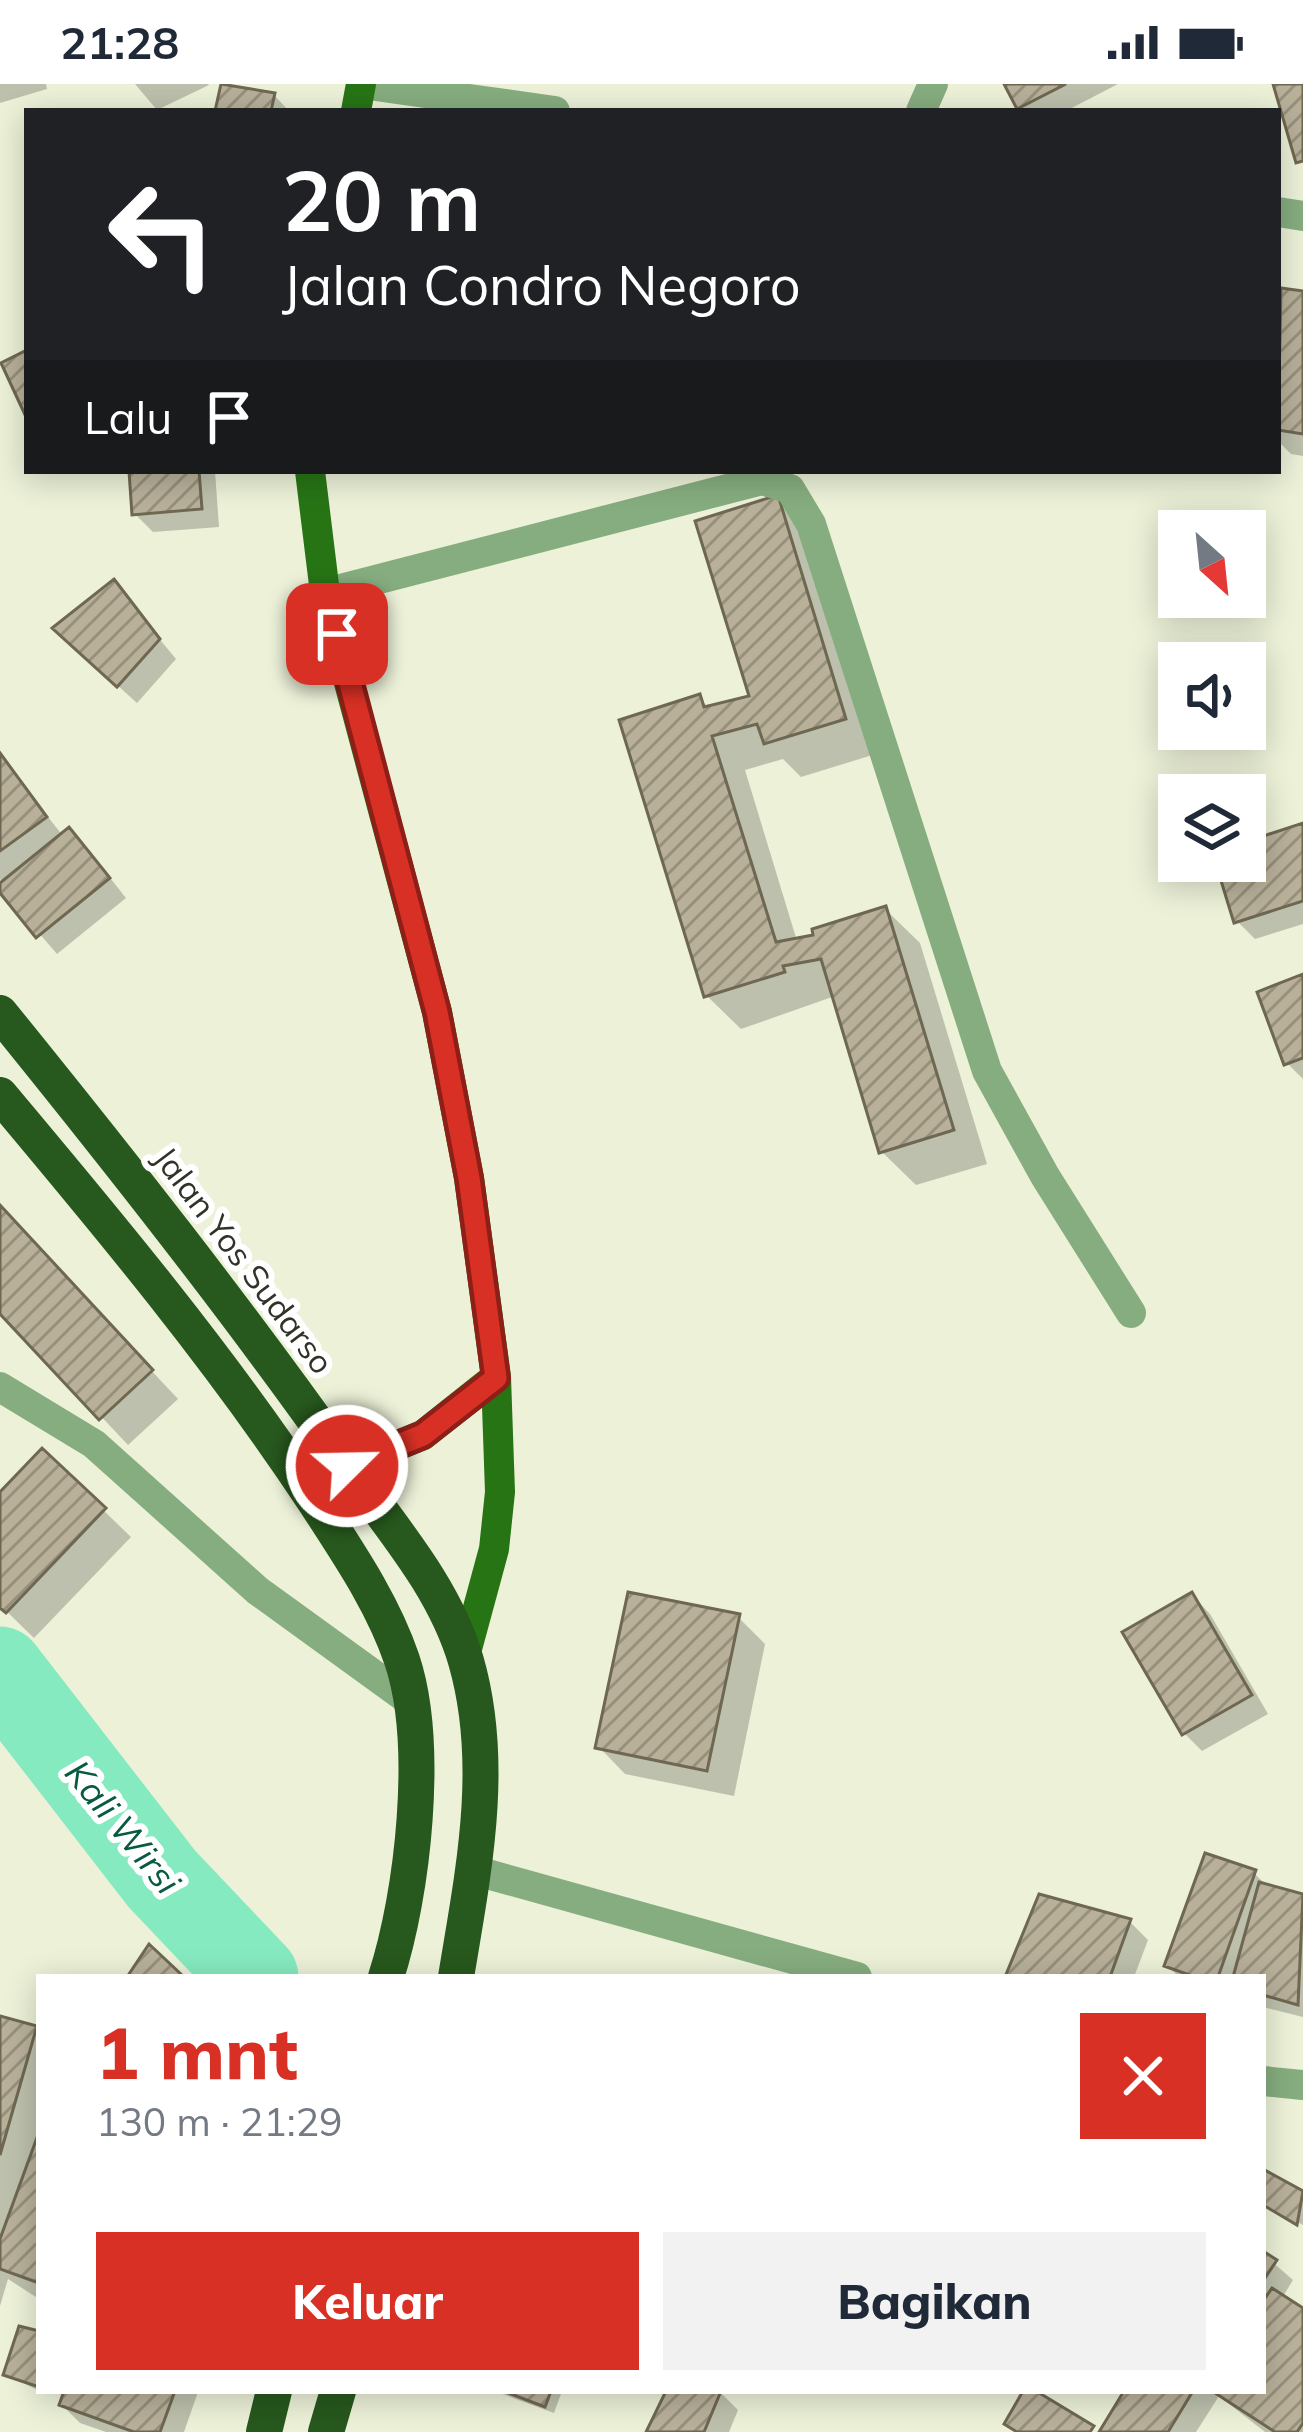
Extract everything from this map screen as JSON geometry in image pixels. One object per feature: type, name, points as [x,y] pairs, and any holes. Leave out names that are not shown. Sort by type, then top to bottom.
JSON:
[{"type":"highway","name":"Jalan Yos Sudarso","points":[[0,1013],[265,1347],[347,1466],[402,1533],[465,1656],[481,1766],[473,1870],[456,1974]]},
{"type":"highway","points":[[0,1096],[267,1430],[352,1558],[386,1622],[403,1663],[410,1701],[415,1786],[389,1969]]},
{"type":"highway","points":[[264,2432],[273,2394]]},
{"type":"highway","points":[[326,2432],[337,2394]]},
{"type":"main road","points":[[310,474],[325,592],[437,1012],[469,1178],[496,1378],[500,1492],[494,1549],[465,1656]]},
{"type":"main road","points":[[347,1466],[423,1435],[496,1378]]},
{"type":"street","points":[[361,84],[533,108]]},
{"type":"street","points":[[325,592],[717,490],[762,481],[790,489],[812,524],[987,1071],[1045,1176],[1131,1313]]},
{"type":"street","points":[[0,1387],[94,1444],[258,1591],[410,1701]]},
{"type":"street","points":[[473,1870],[846,1974]]},
{"type":"street","points":[[1266,2081],[1303,2085]]},
{"type":"building","points":[[221,84],[275,93],[272,108],[216,108]]},
{"type":"building","points":[[1004,84],[1066,84],[1019,108]]},
{"type":"building","points":[[1273,84],[1303,84],[1303,161],[1296,163]]},
{"type":"building","points":[[1281,288],[1303,291],[1303,434],[1281,430]]},
{"type":"building","points":[[24,352],[24,413],[1,363]]},
{"type":"building","points":[[129,474],[199,474],[202,509],[132,515]]},
{"type":"building","points":[[778,495],[846,719],[764,744],[757,724],[712,736],[776,942],[813,935],[812,929],[886,906],[954,1130],[879,1153],[821,959],[783,966],[785,972],[704,997],[619,720],[700,694],[704,707],[749,696],[695,521]]},
{"type":"building","points":[[114,579],[160,639],[117,687],[52,628]]},
{"type":"building","points":[[0,753],[47,817],[0,851]]},
{"type":"building","points":[[1303,823],[1303,901],[1234,923],[1221,882],[1266,882],[1266,835]]},
{"type":"building","points":[[69,827],[110,878],[36,938],[0,893],[0,883]]},
{"type":"building","points":[[1303,974],[1303,1058],[1284,1065],[1257,992]]},
{"type":"building","points":[[0,1205],[153,1370],[99,1420],[0,1314]]},
{"type":"building","points":[[42,1448],[106,1508],[6,1613],[0,1608],[0,1492]]},
{"type":"building","points":[[628,1592],[740,1614],[707,1771],[595,1748]]},
{"type":"building","points":[[1192,1592],[1252,1695],[1182,1735],[1122,1632]]},
{"type":"building","points":[[1205,1853],[1256,1870],[1219,1974],[1187,1974],[1164,1966]]},
{"type":"building","points":[[1259,1882],[1303,1894],[1298,2005],[1266,1996],[1266,1974],[1234,1974]]},
{"type":"building","points":[[1039,1894],[1131,1919],[1111,1974],[1006,1974]]},
{"type":"building","points":[[149,1944],[181,1974],[129,1974]]},
{"type":"building","points":[[0,2016],[36,2029],[0,2155]]},
{"type":"building","points":[[36,2140],[36,2282],[0,2269],[0,2239]]},
{"type":"building","points":[[1266,2171],[1303,2191],[1297,2225],[1266,2207]]},
{"type":"building","points":[[1266,2253],[1277,2260],[1266,2276]]},
{"type":"building","points":[[1272,2288],[1303,2308],[1303,2423],[1297,2432],[1275,2432],[1217,2394],[1266,2394],[1266,2297]]},
{"type":"building","points":[[19,2326],[36,2330],[36,2386],[3,2375]]},
{"type":"building","points":[[63,2394],[174,2394],[160,2432],[134,2432],[59,2405]]},
{"type":"building","points":[[511,2394],[550,2394],[545,2407]]},
{"type":"building","points":[[665,2394],[720,2394],[704,2432],[646,2432]]},
{"type":"building","points":[[1021,2394],[1041,2394],[1094,2426],[1090,2432],[1017,2432],[1004,2424]]},
{"type":"building","points":[[1122,2394],[1191,2394],[1168,2432],[1099,2432]]},
{"type":"waterway","name":"Kali Wirsi","points":[[0,1670],[162,1879],[252,1974]]},
{"type":"route","points":[[337,634],[437,1012],[469,1178],[496,1378],[459,1412],[423,1435],[347,1466]]}]
